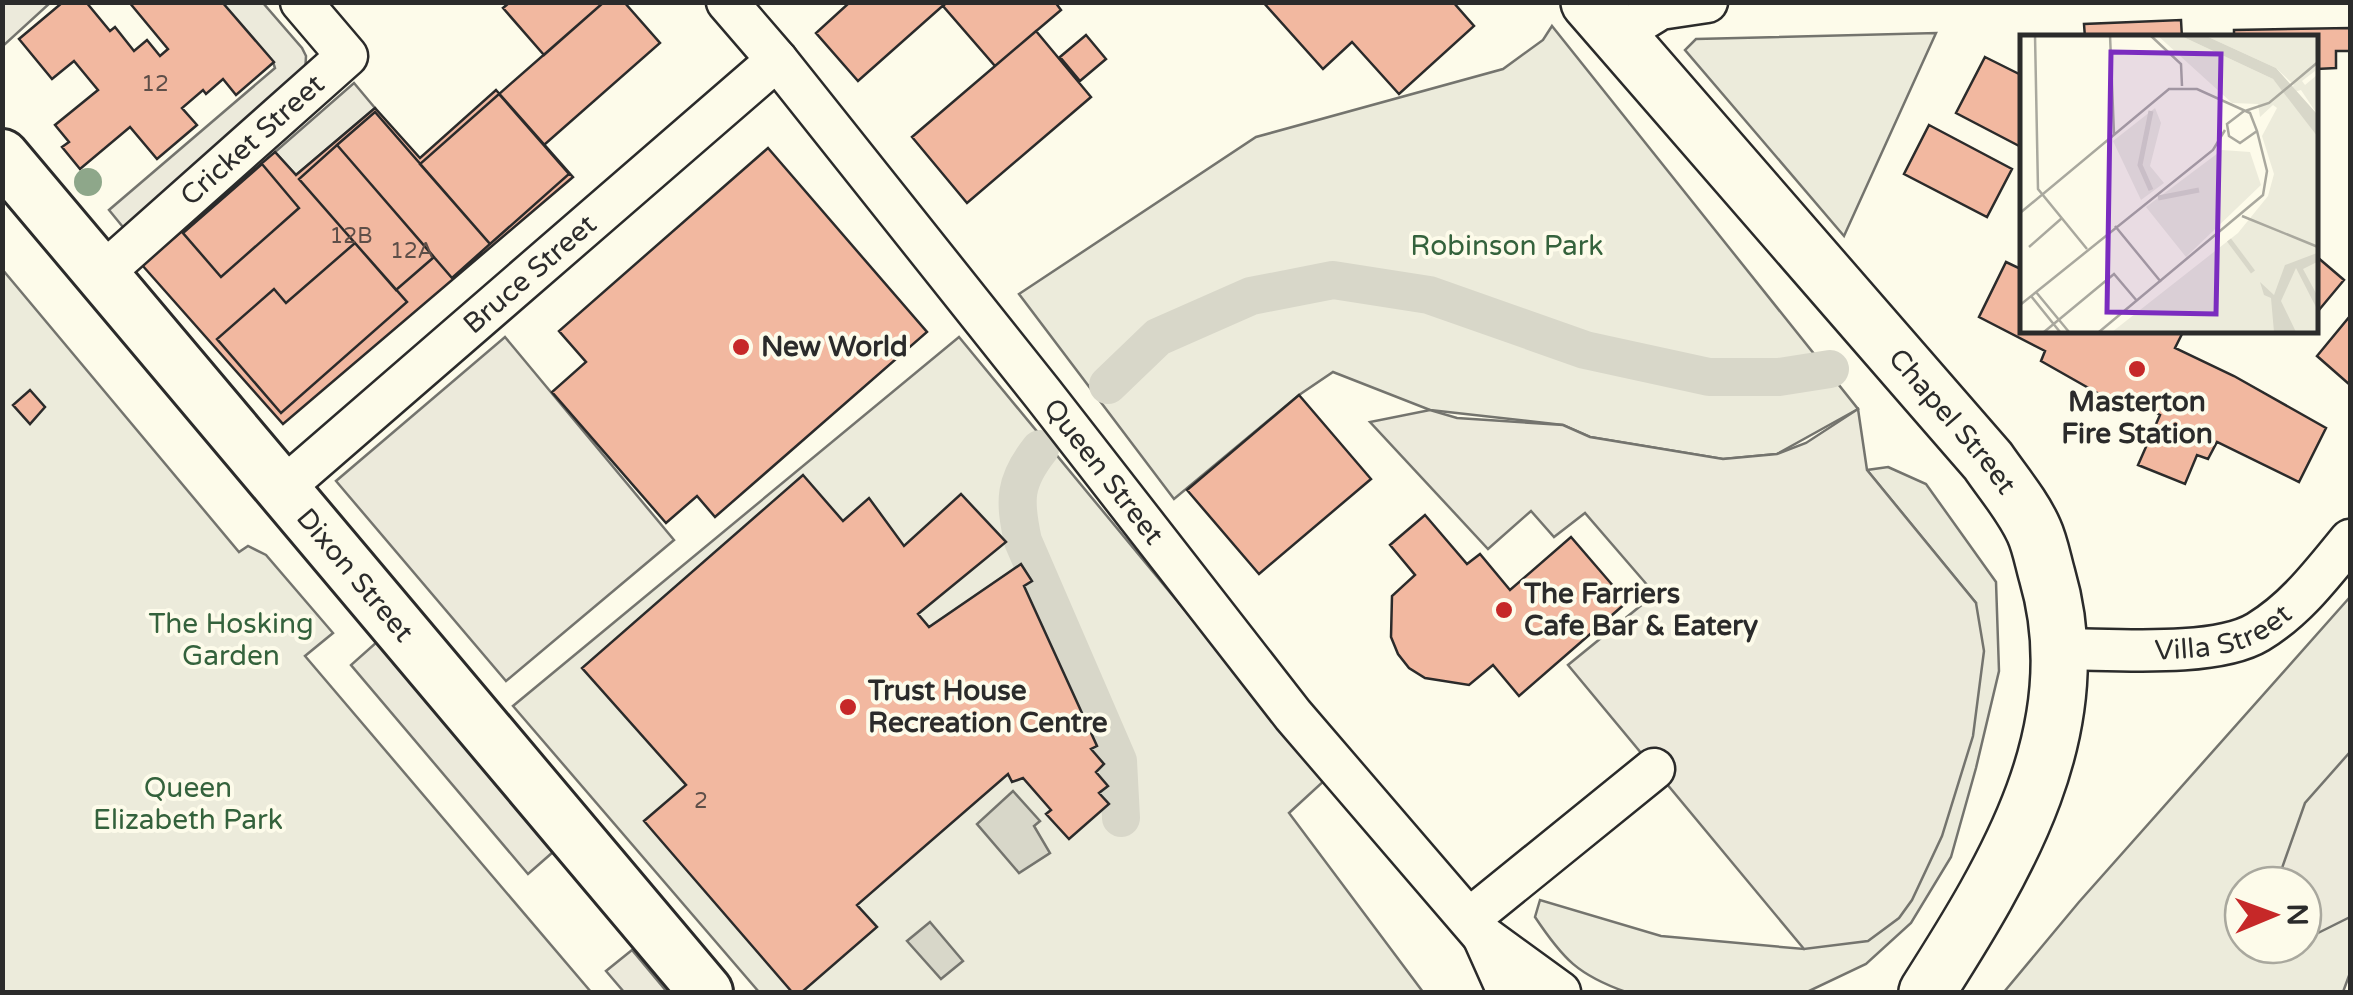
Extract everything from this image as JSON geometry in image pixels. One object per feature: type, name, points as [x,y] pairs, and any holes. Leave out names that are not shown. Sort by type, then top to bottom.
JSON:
[{"type":"highway","name":"Chapel Street","points":[[1604,19],[1988,461],[2034,531],[2054,600],[2061,649],[2056,711],[2038,783],[2011,852],[1926,992]]},
{"type":"highway","name":"Chapel Street","points":[[1895,992],[1968,928]]},
{"type":"main road","name":"Dixon Street","points":[[2,156],[706,992]]},
{"type":"street","name":"Cricket Street","points":[[103,273],[347,56],[300,2]]},
{"type":"street","name":"Queen Street","points":[[727,2],[777,60],[1293,715],[1476,928],[1560,992]]},
{"type":"street","points":[[1604,19],[1707,2]]},
{"type":"street","name":"Bruce Street","points":[[282,489],[777,60]]},
{"type":"street","name":"Villa Street","points":[[2061,649],[2208,648],[2256,634],[2343,566]]},
{"type":"street","points":[[1476,928],[1654,769]]},
{"type":"street","name":"Queen Street","points":[[1476,928],[1508,992]]},
{"type":"green space","name":"Robinson Park","points":[[1552,26],[1858,409],[1777,454],[1723,459],[1590,437],[1563,425],[1430,410],[1333,372],[1299,395],[1174,499],[1019,294],[1256,137],[1503,69],[1543,40]]},
{"type":"green space","points":[[1936,33],[1844,236],[1685,50],[1696,39]]},
{"type":"green space","name":"Queen Elizabeth Park","points":[[2,269],[239,552],[248,546],[266,555],[333,633],[305,656],[591,992],[3,992]]},
{"type":"green space","points":[[959,337],[1325,780],[1289,813],[1423,992],[759,992],[513,706]]},
{"type":"green space","points":[[1888,467],[1926,484],[1996,582],[1999,671],[1951,857],[1911,923],[1866,964],[1807,992],[1626,992],[1583,972],[1563,955],[1535,917],[1540,900],[1661,936],[1804,949],[1976,603],[1867,470]]},
{"type":"green space","points":[[2350,597],[2350,973],[2343,992],[2004,992]]},
{"type":"shaded area","points":[[3,2],[50,2],[50,3],[3,46]]},
{"type":"shaded area","points":[[222,3],[263,3],[302,48],[306,56],[305,74],[127,232],[109,210],[275,68]]},
{"type":"shaded area","points":[[354,83],[375,108],[296,175],[275,152]]},
{"type":"shaded area","points":[[505,337],[674,540],[506,681],[336,481]]},
{"type":"shaded area","points":[[1858,409],[1867,470],[1976,603],[1984,651],[1973,736],[1942,836],[1912,900],[1899,918],[1868,941],[1804,949],[1568,665],[1655,594],[1585,513],[1554,537],[1531,511],[1488,549],[1370,422],[1430,410],[1457,418],[1563,425],[1590,437],[1723,459],[1777,454],[1806,443]]},
{"type":"shaded area","points":[[378,641],[553,852],[528,874],[351,665]]},
{"type":"shaded area","points":[[2350,752],[2350,917],[2323,930],[2323,865],[2283,865],[2305,803]]},
{"type":"shaded area","points":[[1013,791],[1040,821],[1034,826],[1050,853],[1019,873],[977,824]]},
{"type":"shaded area","points":[[930,922],[963,961],[941,979],[907,941]]},
{"type":"shaded area","points":[[632,950],[667,992],[624,992],[606,971]]},
{"type":"building","points":[[63,2],[86,2],[110,31],[115,27],[134,51],[147,40],[160,56],[168,49],[129,2],[222,2],[274,62],[236,95],[223,79],[206,94],[203,90],[182,108],[197,125],[157,159],[130,127],[80,169],[62,147],[69,142],[55,125],[98,90],[74,61],[52,79],[19,39]]},
{"type":"building","points":[[510,2],[604,2],[544,55],[503,8]]},
{"type":"building","points":[[604,2],[624,2],[660,43],[544,145],[499,94]]},
{"type":"building","points":[[850,2],[947,2],[858,81],[816,33]]},
{"type":"building","points":[[947,2],[1055,2],[1061,10],[995,66],[943,6]]},
{"type":"building","points":[[1263,2],[1453,2],[1474,26],[1399,94],[1352,42],[1323,69]]},
{"type":"building","points":[[2181,20],[2182,35],[2085,35],[2084,24]]},
{"type":"building","points":[[2350,28],[2350,51],[2336,51],[2336,68],[2318,69],[2318,35],[2234,35],[2234,30]]},
{"type":"building","points":[[1036,31],[1091,97],[967,203],[912,137]]},
{"type":"building","points":[[1086,35],[1106,59],[1080,81],[1060,57]]},
{"type":"building","points":[[1985,57],[2020,74],[2020,146],[1956,113]]},
{"type":"building","points":[[496,90],[573,177],[283,424],[142,265],[275,152],[296,175],[375,108],[420,158]]},
{"type":"building","points":[[499,94],[569,174],[490,244],[420,164]]},
{"type":"building","points":[[375,112],[490,244],[452,278],[337,145]]},
{"type":"building","points":[[1929,125],[2012,169],[1987,217],[1904,174]]},
{"type":"building","points":[[337,145],[434,257],[396,290],[299,179]]},
{"type":"building","name":"New World","points":[[768,148],[927,332],[715,517],[697,496],[666,523],[552,392],[586,362],[559,331]]},
{"type":"building","points":[[262,164],[299,208],[221,277],[183,233]]},
{"type":"building","points":[[355,243],[407,302],[281,413],[217,339],[274,289],[286,303]]},
{"type":"building","points":[[2318,258],[2344,280],[2318,309]]},
{"type":"building","name":"Masterton Fire Station","points":[[2006,262],[2020,269],[2020,332],[2183,332],[2175,348],[2326,428],[2299,482],[2217,442],[2208,459],[2197,455],[2185,484],[2138,465],[2160,415],[2123,395],[2115,403],[2041,361],[2045,351],[1979,317]]},
{"type":"building","points":[[2350,316],[2350,385],[2317,356]]},
{"type":"building","points":[[30,390],[45,407],[30,424],[13,405]]},
{"type":"building","points":[[1299,395],[1371,479],[1259,574],[1187,490]]},
{"type":"building","name":"Trust House Recreation Centre","points":[[803,475],[843,521],[869,498],[904,546],[961,494],[1006,542],[918,614],[929,627],[1021,564],[1032,581],[1024,586],[1097,746],[1091,749],[1104,764],[1096,772],[1108,786],[1099,793],[1109,804],[1069,839],[1046,814],[1051,810],[1023,778],[1012,782],[1008,774],[857,905],[877,927],[802,992],[792,992],[644,821],[686,785],[582,668]]},
{"type":"building","name":"The Farriers Cafe Bar & Eatery","points":[[1425,515],[1467,564],[1480,554],[1510,590],[1571,537],[1627,602],[1519,696],[1493,665],[1469,685],[1425,678],[1409,668],[1391,637],[1392,596],[1415,575],[1390,545]]},
{"type":"waterway","points":[[1108,385],[1158,337],[1251,296],[1333,280],[1429,295],[1585,350],[1709,377],[1779,377],[1830,369]]},
{"type":"waterway","points":[[1040,449],[1018,492],[1023,541],[1118,761],[1121,818]]},
{"type":"place","name":"New World","points":[[741,347]]},
{"type":"place","name":"Masterton Fire Station","points":[[2137,369]]},
{"type":"place","name":"The Farriers Cafe Bar & Eatery","points":[[1504,610]]},
{"type":"place","name":"Trust House Recreation Centre","points":[[848,707]]},
{"type":"park label","name":"The Hosking Garden","points":[[231,640]]}]
